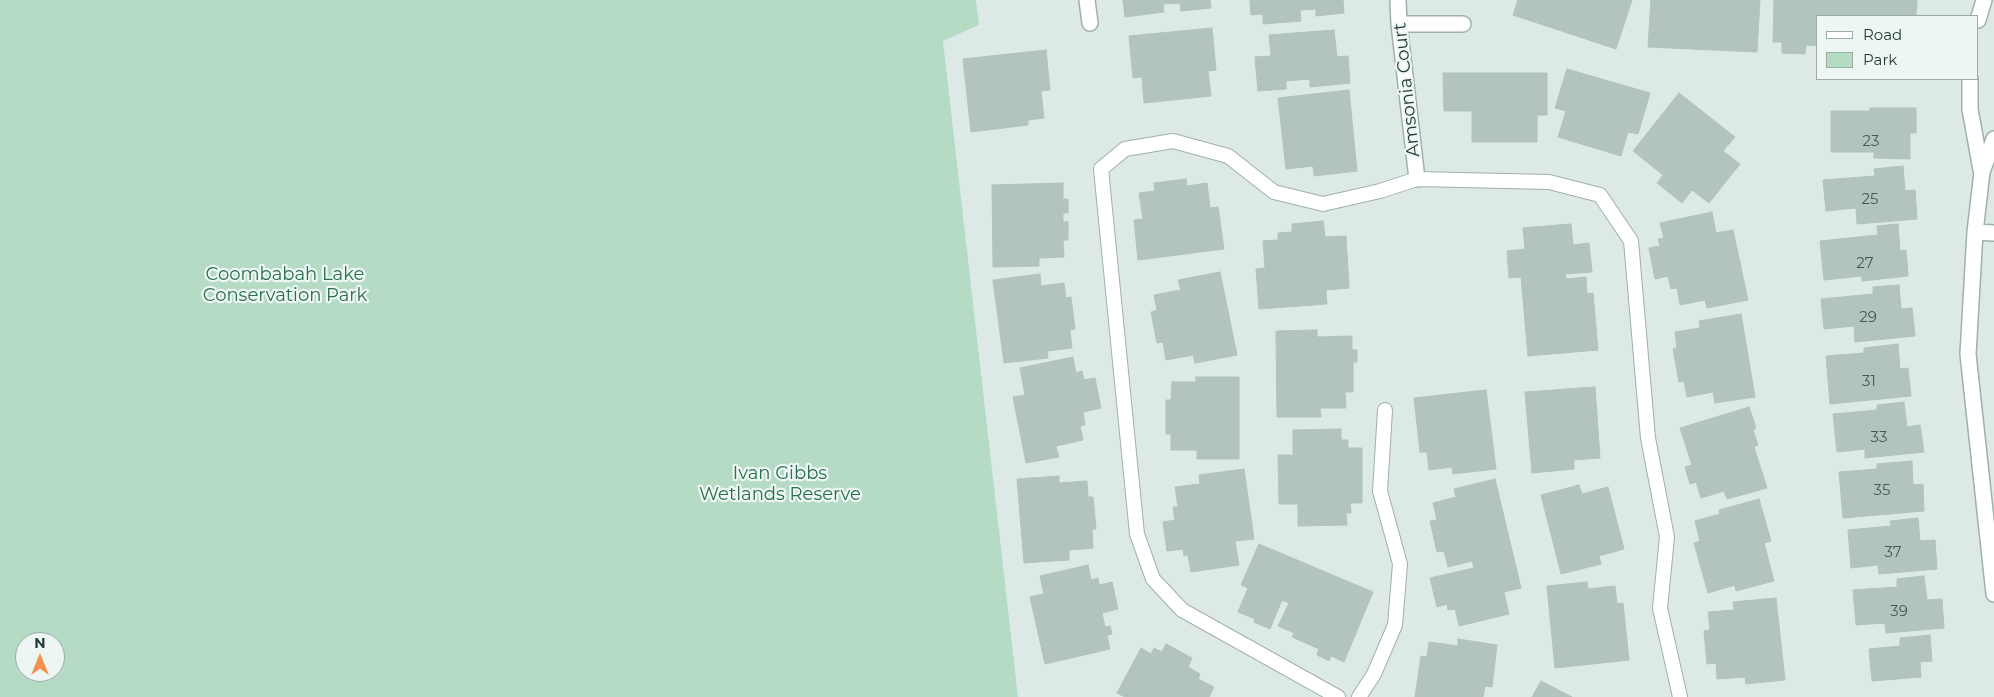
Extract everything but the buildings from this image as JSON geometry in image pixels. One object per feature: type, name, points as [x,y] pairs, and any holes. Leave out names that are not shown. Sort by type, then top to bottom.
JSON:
[{"type":"street","points":[[1087,0],[1090,23]]},
{"type":"street","name":"Amsonia Court","points":[[1398,0],[1399,24],[1417,179]]},
{"type":"street","points":[[1979,17],[1984,0]]},
{"type":"street","points":[[1399,24],[1463,24]]},
{"type":"street","points":[[1970,80],[1970,109],[1982,172]]},
{"type":"street","points":[[1994,139],[1982,172],[1975,232],[1968,354],[1994,594]]},
{"type":"street","points":[[1975,232],[1994,233]]},
{"type":"lane","points":[[1338,697],[1182,610],[1154,579],[1137,534],[1101,169],[1125,149],[1173,141],[1228,156],[1274,192],[1323,204],[1380,191],[1417,179],[1549,182],[1600,195],[1631,241],[1648,438],[1667,537],[1660,608],[1680,697]]},
{"type":"lane","points":[[1359,697],[1374,674],[1395,625],[1400,564],[1380,490],[1385,410]]},
{"type":"green space","points":[[0,0],[976,0],[979,25],[943,41],[1018,697],[0,697]]},
{"type":"park label","name":"Coombabah Lake Conservation Park","points":[[285,285]]},
{"type":"park label","name":"Ivan Gibbs Wetlands Reserve","points":[[780,484]]}]
